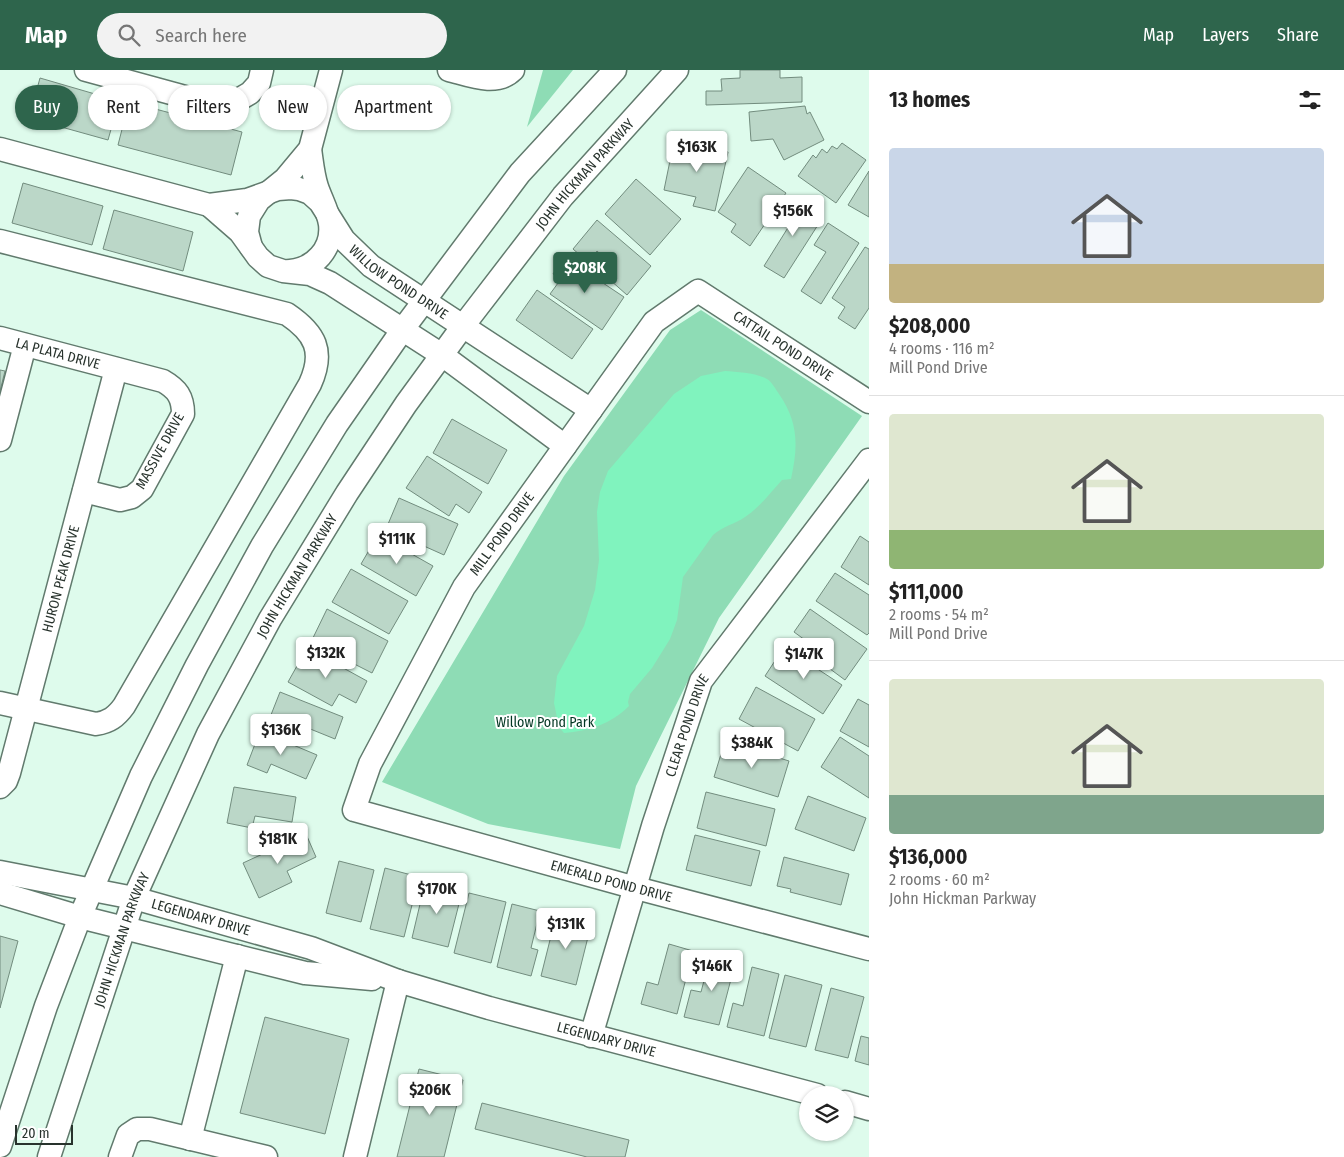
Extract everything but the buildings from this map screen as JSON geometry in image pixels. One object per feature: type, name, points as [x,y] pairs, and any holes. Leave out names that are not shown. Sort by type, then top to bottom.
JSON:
[{"type":"street","points":[[86,70],[221,105],[238,100],[250,93],[259,83],[262,70]]},
{"type":"street","points":[[289,271],[307,267],[318,259],[328,243],[330,230],[316,184],[310,149],[331,70]]},
{"type":"street","points":[[449,70],[494,79],[511,72]]},
{"type":"street","points":[[0,1146],[46,1006],[80,917],[141,776],[197,665],[258,554],[336,424],[403,329],[520,173],[615,70]]},
{"type":"street","name":"JOHN HICKMAN PARKWAY","points":[[48,1157],[134,898],[208,734],[270,619],[346,493],[406,404],[463,326],[563,196],[677,70]]},
{"type":"street","points":[[251,248],[247,232],[249,216],[255,204],[285,179],[310,149]]},
{"type":"street","name":"WILLOW POND DRIVE","points":[[0,150],[209,205],[247,200],[286,188],[299,189],[314,196],[344,240],[364,260],[591,410]]},
{"type":"street","name":"WILLOW POND DRIVE","points":[[209,205],[240,232],[258,257],[268,266],[275,269],[303,272],[320,278],[442,355],[565,446]]},
{"type":"street","points":[[0,241],[287,314],[300,323],[311,335],[318,361],[317,370],[310,384],[124,706],[116,716],[96,724],[0,703]]},
{"type":"street","name":"CATTAIL POND DRIVE","points":[[698,291],[869,402]]},
{"type":"street","name":"MILL POND DRIVE","points":[[354,810],[370,764],[464,587],[654,322],[698,291]]},
{"type":"street","name":"LA PLATA DRIVE","points":[[0,338],[116,369]]},
{"type":"street","points":[[0,440],[25,344]]},
{"type":"street","name":"HURON PEAK DRIVE","points":[[0,788],[8,777],[116,369]]},
{"type":"street","name":"MASSIVE DRIVE","points":[[84,491],[120,500],[132,497],[142,489],[183,414],[180,395],[173,387],[163,381],[116,369]]},
{"type":"street","name":"CLEAR POND DRIVE","points":[[591,1036],[653,826],[701,681],[869,460]]},
{"type":"street","name":"EMERALD POND DRIVE","points":[[354,810],[636,888],[869,949]]},
{"type":"street","name":"LEGENDARY DRIVE","points":[[0,872],[134,898],[311,948],[398,981],[591,1036],[799,1090]]},
{"type":"street","name":"LEGENDARY DRIVE","points":[[0,892],[80,917],[305,973],[398,981]]},
{"type":"street","points":[[190,1139],[237,956]]},
{"type":"street","points":[[355,1157],[398,981]]},
{"type":"street","points":[[854,1104],[869,1108]]},
{"type":"street","points":[[120,1157],[128,1135],[138,1128],[150,1129],[266,1157]]},
{"type":"green space","points":[[543,70],[573,70],[527,127]]},
{"type":"green space","name":"Willow Pond Park","points":[[701,310],[862,416],[719,618],[636,786],[620,849],[488,824],[382,782],[564,476],[670,330]]},
{"type":"shaded area","points":[[725,371],[752,374],[767,379],[774,386],[786,405],[793,425],[796,446],[791,479],[782,480],[750,513],[713,535],[683,577],[677,620],[670,639],[652,668],[630,694],[629,706],[615,718],[599,726],[564,733],[559,727],[554,703],[557,676],[584,626],[595,590],[599,560],[597,512],[600,492],[608,471],[674,394],[701,376]]}]
